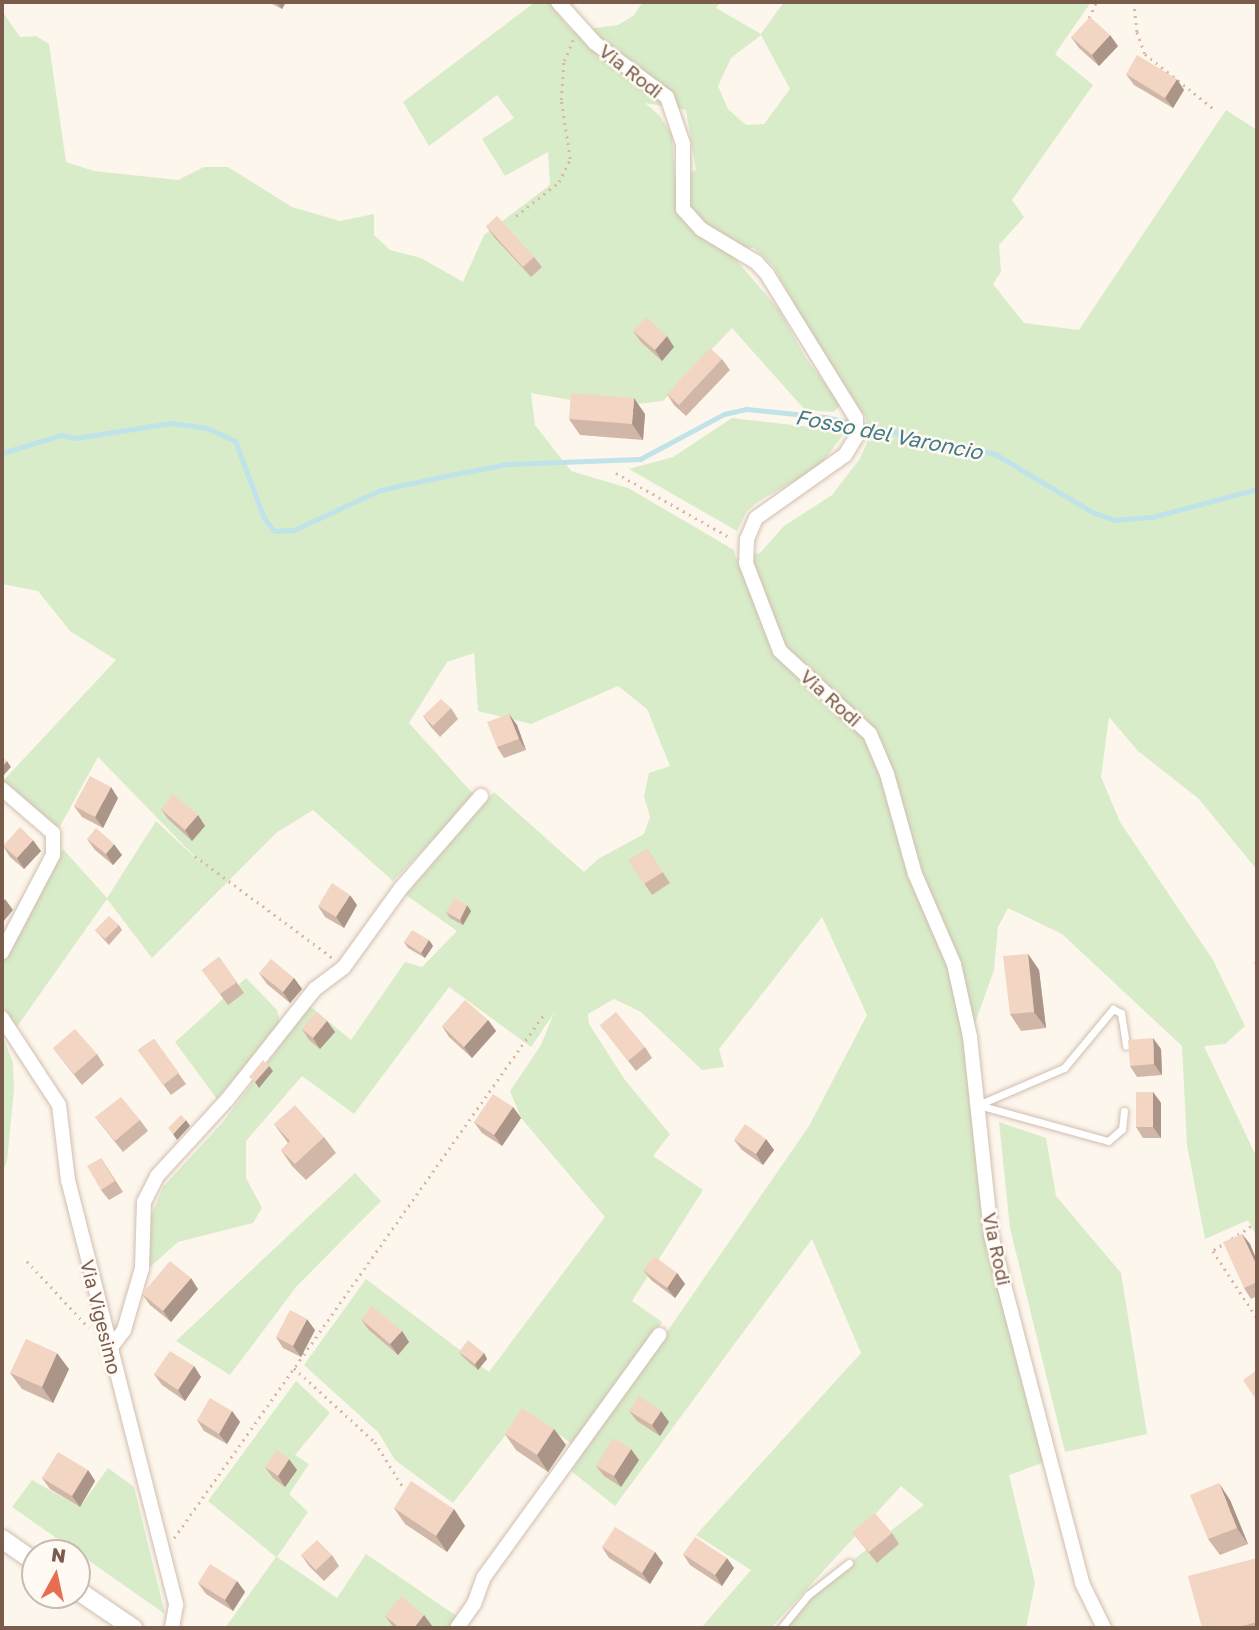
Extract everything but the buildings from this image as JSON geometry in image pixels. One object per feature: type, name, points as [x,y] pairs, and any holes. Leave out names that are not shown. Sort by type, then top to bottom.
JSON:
[{"type":"street","name":"Via Rodi","points":[[558,2],[584,31],[667,97],[683,144],[683,209],[701,229],[756,262],[767,274],[856,418],[857,430],[850,448],[836,462],[762,512],[752,525],[746,547],[749,576],[780,651],[859,720],[881,755],[908,856],[954,964],[978,1105],[991,1235],[1082,1583],[1104,1628]]},
{"type":"street","points":[[2,789],[53,833],[53,855],[2,951]]},
{"type":"street","points":[[109,1350],[124,1330],[142,1268],[144,1202],[157,1176],[227,1100],[315,989],[344,967],[401,888],[481,796]]},
{"type":"street","name":"Via Vigesimo","points":[[2,1018],[59,1105],[68,1180],[109,1350],[176,1605],[172,1628]]},
{"type":"street","points":[[457,1628],[474,1604],[484,1577],[659,1335]]},
{"type":"street","points":[[2,1539],[21,1552]]},
{"type":"street","points":[[91,1600],[133,1628]]},
{"type":"lane","points":[[978,1105],[1064,1068],[1113,1009],[1121,1013],[1126,1046]]},
{"type":"lane","points":[[978,1105],[1108,1141],[1117,1138],[1122,1129],[1124,1111]]},
{"type":"lane","points":[[782,1628],[808,1595],[849,1563]]},
{"type":"path","points":[[1089,19],[1097,2]]},
{"type":"path","points":[[1134,2],[1137,32],[1145,54],[1214,109]]},
{"type":"path","points":[[516,216],[559,182],[570,159],[561,100],[564,61],[571,43],[584,31]]},
{"type":"path","points":[[615,473],[746,547]]},
{"type":"path","points":[[195,856],[344,967]]},
{"type":"path","points":[[1256,962],[1257,970]]},
{"type":"path","points":[[162,1555],[544,1014]]},
{"type":"path","points":[[1257,1223],[1213,1251],[1257,1318]]},
{"type":"path","points":[[27,1261],[109,1350]]},
{"type":"path","points":[[294,1368],[375,1442],[403,1487]]},
{"type":"green space","points":[[535,2],[548,2],[572,31],[618,25],[633,16],[643,2],[720,2],[716,8],[761,34],[784,2],[1091,2],[1055,54],[1093,85],[1012,200],[1024,217],[999,245],[1001,272],[993,284],[1024,323],[1079,330],[1226,110],[1257,130],[1257,870],[1199,799],[1138,751],[1109,717],[1101,777],[1120,822],[1213,960],[1245,1026],[1225,1044],[1204,1046],[1257,1158],[1257,1238],[1248,1220],[1205,1239],[1187,1145],[1182,1046],[1062,934],[1008,908],[998,927],[994,970],[970,1037],[985,1184],[1050,1460],[1009,1475],[1035,1583],[1026,1628],[785,1628],[808,1595],[924,1505],[901,1486],[771,1628],[701,1628],[751,1570],[696,1535],[861,1353],[812,1239],[615,1506],[571,1471],[809,1126],[867,1015],[822,917],[719,1049],[724,1067],[702,1070],[641,1012],[614,999],[588,1014],[589,1024],[625,1080],[670,1134],[653,1156],[703,1190],[632,1301],[662,1322],[574,1445],[524,1411],[453,1503],[395,1460],[379,1433],[304,1365],[366,1279],[489,1372],[605,1217],[521,1118],[510,1091],[541,1045],[554,1013],[531,1047],[449,987],[354,1114],[302,1076],[246,1141],[246,1178],[262,1208],[253,1223],[178,1242],[149,1268],[151,1216],[163,1187],[223,1122],[310,1006],[351,1040],[405,962],[422,967],[457,931],[406,895],[494,792],[584,872],[598,859],[644,834],[650,817],[644,796],[649,773],[670,766],[647,709],[618,686],[531,724],[478,711],[474,653],[447,662],[409,723],[475,796],[393,881],[313,810],[276,833],[152,958],[107,899],[16,1028],[2,1004],[4,958],[63,849],[107,898],[156,821],[204,866],[98,757],[59,828],[2,782],[116,660],[70,631],[38,591],[2,584],[2,11],[20,37],[36,36],[49,44],[66,162],[94,171],[178,180],[204,167],[228,167],[292,207],[340,221],[374,214],[374,235],[390,250],[421,258],[463,282],[484,235],[550,185],[548,152],[505,176],[482,139],[514,118],[497,95],[429,146],[403,102]],"holes":[[[761,35],[790,89],[764,124],[746,125],[728,109],[718,86],[731,58]],[[645,103],[686,110],[696,170],[675,179],[672,135],[659,115]],[[725,247],[754,248],[774,267],[812,336],[866,418],[867,443],[859,460],[832,495],[784,526],[760,553],[736,559],[734,550],[628,488],[571,471],[535,425],[531,393],[610,407],[663,401],[732,328],[805,410],[833,412],[841,405],[805,357],[780,311]]]},
{"type":"green space","points":[[732,418],[846,431],[819,467],[759,501],[747,511],[737,531],[629,469],[673,457]]},
{"type":"green space","points":[[246,978],[277,1010],[280,1023],[217,1099],[175,1042]]},
{"type":"green space","points":[[2,1034],[13,1063],[14,1089],[7,1161],[2,1173]]},
{"type":"green space","points":[[999,1122],[1046,1138],[1056,1196],[1121,1273],[1147,1434],[1065,1452],[1010,1228]]},
{"type":"green space","points":[[355,1173],[381,1201],[296,1287],[230,1375],[176,1341]]},
{"type":"green space","points":[[296,1381],[330,1413],[295,1455],[309,1464],[289,1494],[308,1512],[277,1557],[337,1598],[366,1554],[458,1617],[449,1628],[225,1628],[276,1557],[208,1501]]},
{"type":"green space","points":[[108,1468],[134,1487],[165,1614],[91,1562],[91,1539],[58,1539],[12,1507],[32,1480],[80,1507]]},
{"type":"waterway","name":"Fosso del Varoncio","points":[[2,453],[61,435],[76,438],[171,423],[207,428],[235,441],[264,518],[274,531],[294,530],[380,490],[445,476],[507,464],[640,459],[724,414],[746,409],[825,417],[995,454],[1094,513],[1115,520],[1152,517],[1257,489]]}]
